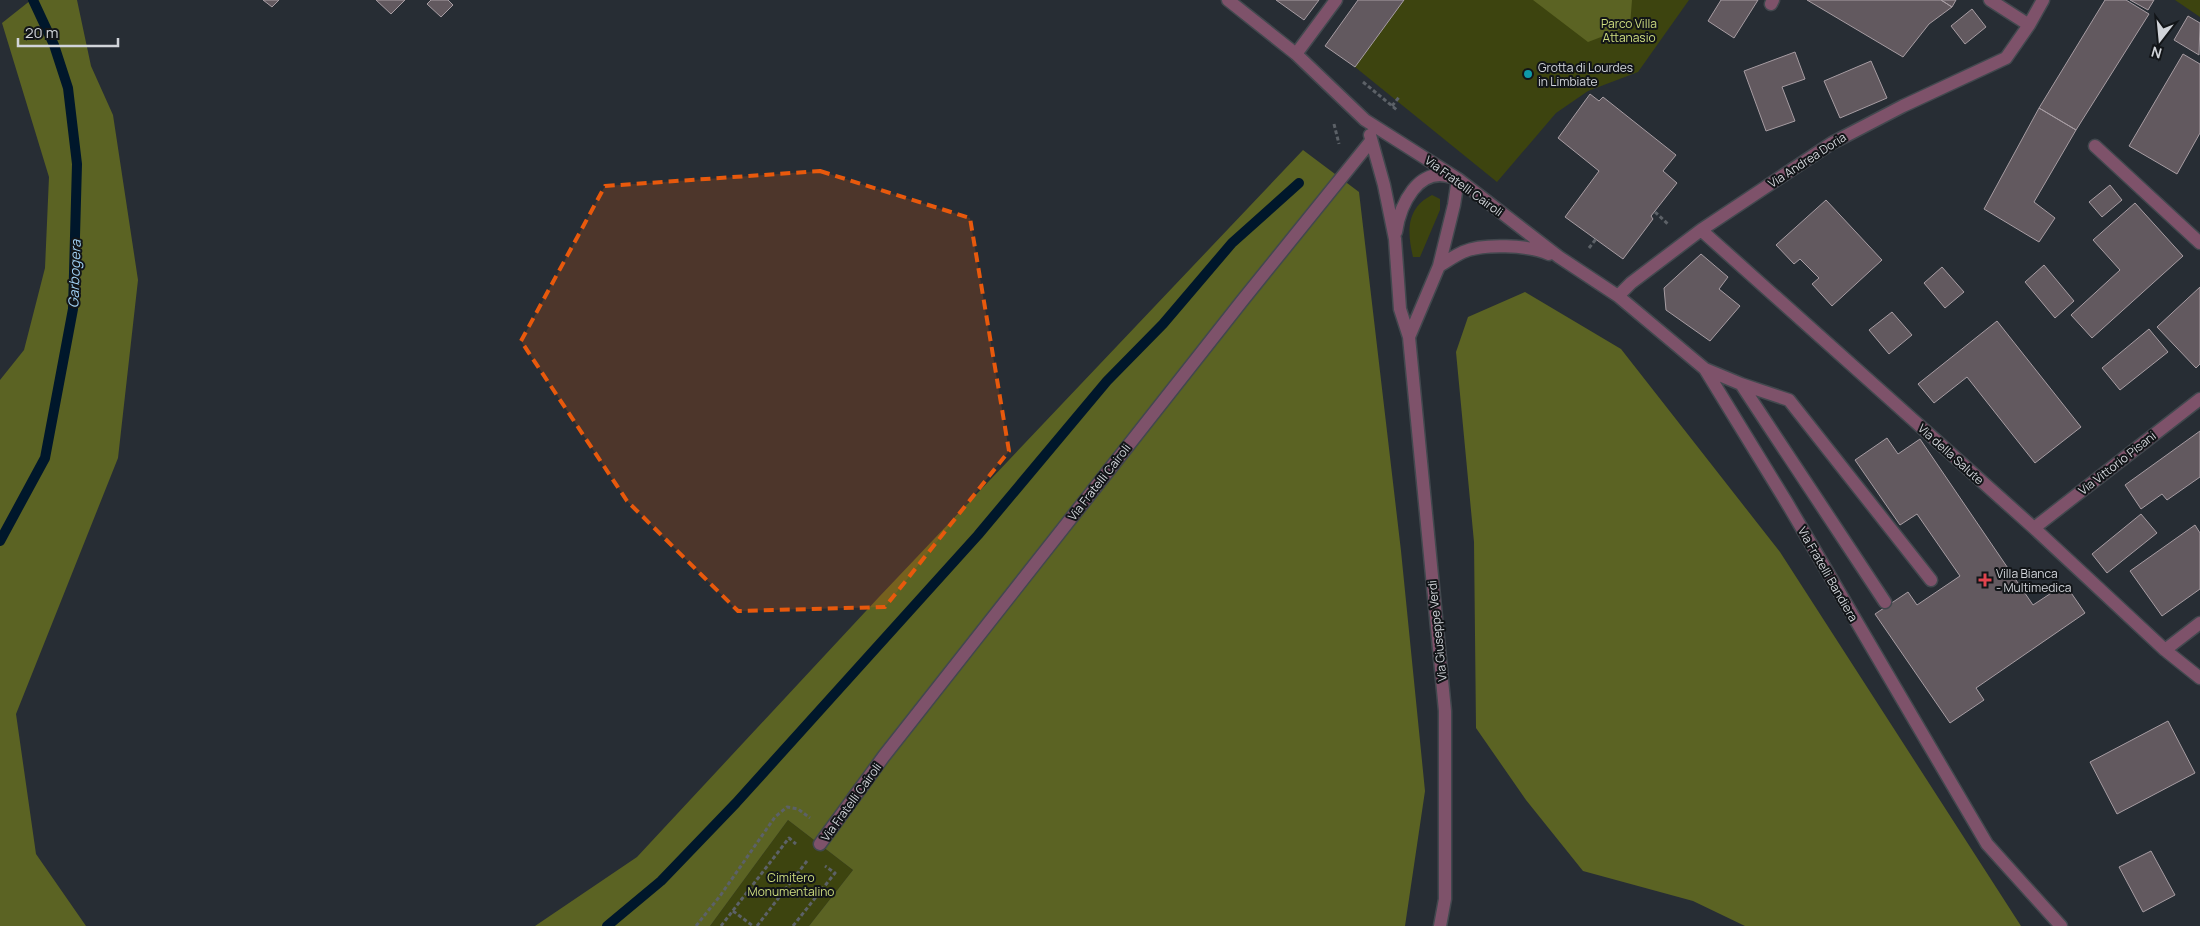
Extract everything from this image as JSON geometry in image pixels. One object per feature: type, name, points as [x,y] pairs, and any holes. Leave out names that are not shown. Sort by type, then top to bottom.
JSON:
[{"type":"street","name":"Via Fratelli Cairoli","points":[[1228,0],[1296,54],[1365,120],[1458,179],[1559,257]]},
{"type":"street","points":[[1296,54],[1336,0]]},
{"type":"street","points":[[1990,0],[2029,26]]},
{"type":"street","name":"Via Andrea Doria","points":[[1618,296],[1701,230],[1832,143],[1904,106],[2006,58],[2029,26],[2044,0]]},
{"type":"street","points":[[1365,120],[1371,141]]},
{"type":"street","name":"Via Fratelli Cairoli","points":[[820,844],[884,756],[1235,308],[1371,141]]},
{"type":"street","name":"Via Giuseppe Verdi","points":[[1371,141],[1396,239]]},
{"type":"street","points":[[2095,146],[2200,243]]},
{"type":"street","name":"Via Giuseppe Verdi","points":[[1409,337],[1438,266],[1454,205],[1458,179],[1441,174],[1430,176],[1413,188],[1399,217],[1396,239],[1400,309],[1409,337],[1445,711],[1446,899],[1440,926]]},
{"type":"street","name":"Via della Salute","points":[[1701,230],[2034,528],[2166,650],[2200,678]]},
{"type":"street","points":[[1438,266],[1464,252],[1501,246],[1539,249],[1559,257]]},
{"type":"street","name":"Via Fratelli Bandiera","points":[[1559,257],[1618,296],[1705,369],[1787,503],[1987,844],[2061,926]]},
{"type":"street","points":[[1705,369],[1741,384],[1789,400],[1931,580]]},
{"type":"street","points":[[1741,384],[1885,602]]},
{"type":"street","name":"Via Vittorio Pisani","points":[[2034,528],[2200,399]]},
{"type":"street","points":[[2166,650],[2200,623]]},
{"type":"path","points":[[1392,106],[1400,96]]},
{"type":"path","points":[[1655,212],[1671,226]]},
{"type":"path","points":[[696,926],[720,896],[774,817],[787,807],[798,809],[828,833]]},
{"type":"path","points":[[721,926],[789,838],[835,874],[794,926]]},
{"type":"path","points":[[757,926],[820,844]]},
{"type":"path","points":[[733,911],[753,926]]},
{"type":"highlighted area","points":[[820,171],[970,218],[1009,451],[885,607],[738,611],[627,501],[521,341],[605,186]]},
{"type":"green space","points":[[31,0],[77,0],[91,66],[113,115],[138,280],[118,458],[16,714],[36,854],[86,926],[0,926],[0,380],[24,350],[45,268],[49,177],[2,23]]},
{"type":"green space","name":"Parco Villa Attanasio","points":[[1404,0],[1689,0],[1638,72],[1588,91],[1556,113],[1497,182],[1355,67]]},
{"type":"green space","points":[[1533,0],[1632,0],[1630,26],[1588,42]]},
{"type":"green space","points":[[2175,0],[2200,0],[2200,17]]},
{"type":"green space","points":[[1303,150],[1359,192],[1401,551],[1425,791],[1405,926],[809,926],[853,870],[788,820],[710,926],[535,926],[637,857],[879,597]]},
{"type":"green space","points":[[1432,195],[1440,199],[1440,210],[1420,257],[1413,257],[1410,222],[1417,207],[1423,200]]},
{"type":"green space","points":[[1525,292],[1621,349],[1780,552],[2021,926],[1745,926],[1693,901],[1583,871],[1526,800],[1476,728],[1474,542],[1456,352],[1468,317]]},
{"type":"green space","name":"Cimitero Monumentalino","points":[[788,820],[853,870],[809,926],[710,926]]},
{"type":"building","points":[[263,0],[279,0],[272,7]]},
{"type":"building","points":[[376,0],[405,0],[391,14]]},
{"type":"building","points":[[431,0],[448,0],[453,5],[441,17],[427,4]]},
{"type":"building","points":[[1276,0],[1319,0],[1304,20]]},
{"type":"building","points":[[1358,0],[1404,0],[1355,67],[1325,46]]},
{"type":"building","points":[[1721,0],[1758,0],[1734,38],[1708,21]]},
{"type":"building","points":[[1807,0],[1941,0],[1952,7],[1929,24],[1903,57]]},
{"type":"building","points":[[1941,0],[1956,0],[1952,7]]},
{"type":"building","points":[[2105,0],[2126,0],[2149,14],[2076,130],[2039,108]]},
{"type":"building","points":[[2130,0],[2154,0],[2148,10]]},
{"type":"building","points":[[1972,9],[1986,27],[1965,44],[1951,26]]},
{"type":"building","points":[[2188,16],[2200,23],[2199,55],[2174,40]]},
{"type":"building","points":[[1795,52],[1805,79],[1782,87],[1795,121],[1766,131],[1744,71]]},
{"type":"building","points":[[2183,54],[2200,64],[2200,133],[2177,174],[2129,146]]},
{"type":"building","points":[[1871,61],[1887,98],[1840,118],[1824,81]]},
{"type":"building","points":[[1590,94],[1599,101],[1603,97],[1676,155],[1663,171],[1677,183],[1651,216],[1653,219],[1623,259],[1565,217],[1599,171],[1558,138]]},
{"type":"building","points":[[2039,108],[2076,130],[2034,202],[2055,218],[2039,242],[1984,209]]},
{"type":"building","points":[[2110,185],[2122,200],[2102,217],[2089,202]]},
{"type":"building","points":[[1826,200],[1882,260],[1832,306],[1812,284],[1819,278],[1800,259],[1794,264],[1776,245]]},
{"type":"building","points":[[2135,203],[2183,256],[2092,338],[2071,315],[2120,270],[2093,240]]},
{"type":"building","points":[[1701,254],[1728,277],[1719,289],[1740,306],[1710,341],[1666,310],[1664,288]]},
{"type":"building","points":[[2044,265],[2074,301],[2055,318],[2025,282]]},
{"type":"building","points":[[1942,267],[1964,292],[1945,308],[1924,283]]},
{"type":"building","points":[[2200,287],[2200,364],[2196,368],[2157,327]]},
{"type":"building","points":[[1892,312],[1912,335],[1889,354],[1869,330]]},
{"type":"building","points":[[1997,321],[2081,427],[2035,463],[1967,377],[1934,403],[1918,384]]},
{"type":"building","points":[[2149,329],[2168,352],[2120,390],[2102,368]]},
{"type":"building","points":[[2200,431],[2200,477],[2167,500],[2162,494],[2141,509],[2125,485]]},
{"type":"building","name":"Villa Bianca - Multimedica","points":[[1887,438],[1898,454],[1920,439],[2033,605],[2065,584],[2085,613],[1976,688],[1984,700],[1950,723],[1875,614],[1908,592],[1917,605],[1960,576],[1917,514],[1900,525],[1855,460]]},
{"type":"building","points":[[2141,514],[2157,533],[2107,573],[2092,554]]},
{"type":"building","points":[[2195,525],[2200,533],[2200,589],[2162,616],[2130,571]]},
{"type":"building","points":[[2168,721],[2195,773],[2117,814],[2090,762]]},
{"type":"building","points":[[2151,851],[2175,895],[2143,912],[2119,867]]},
{"type":"waterway","name":"Garbogera","points":[[0,541],[45,458],[73,309],[77,164],[68,88],[54,45],[33,0]]},
{"type":"waterway","points":[[607,926],[661,881],[736,803],[978,535],[1107,381],[1163,324],[1232,243],[1299,183]]},
{"type":"place","name":"Grotta di Lourdes in Limbiate","points":[[1528,74]]},
{"type":"place","name":"Villa Bianca - Multimedica","points":[[1985,580]]}]
